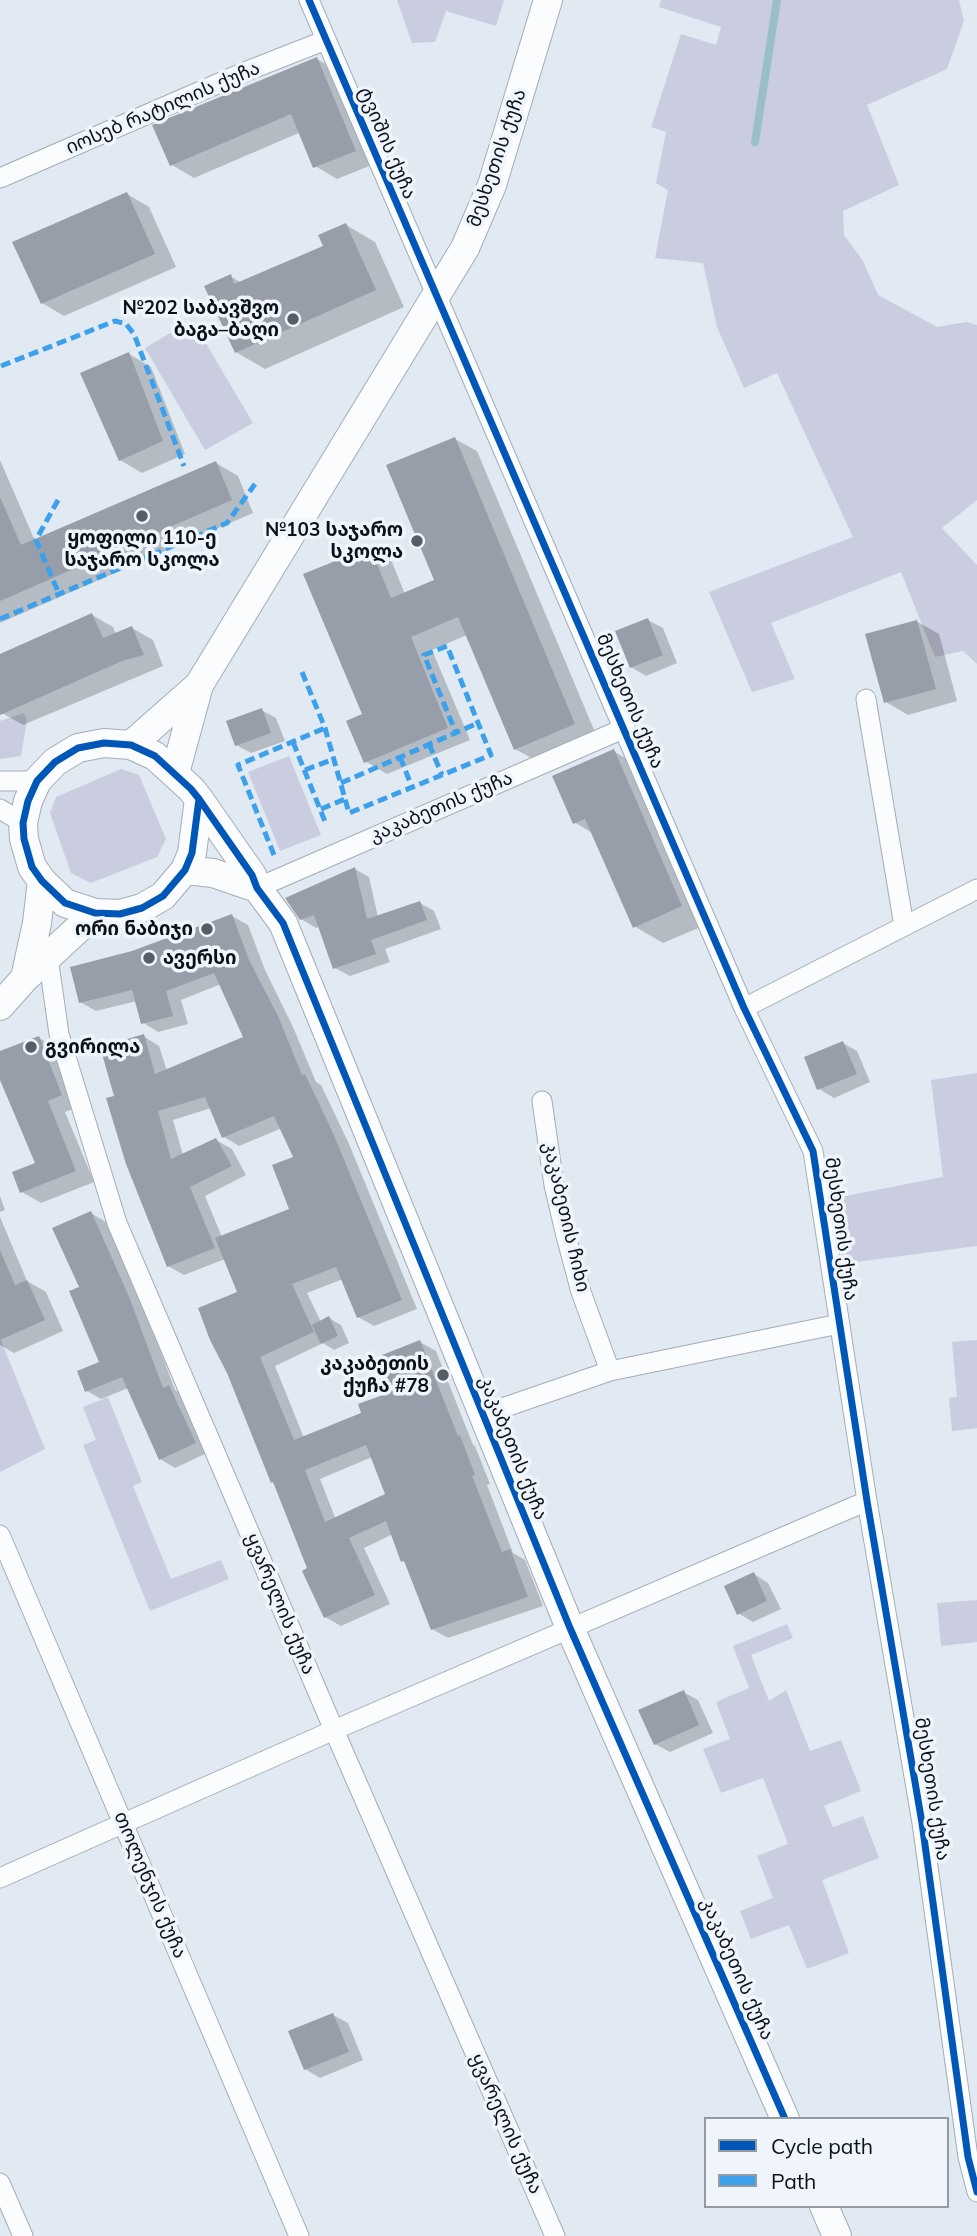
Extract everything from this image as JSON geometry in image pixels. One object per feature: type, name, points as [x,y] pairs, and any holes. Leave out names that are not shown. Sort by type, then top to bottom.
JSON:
[{"type":"street","name":"ტვიშის ქუჩა","points":[[309,0],[436,298]]},
{"type":"street","name":"მესხეთის ქუჩა","points":[[548,0],[492,185],[465,248],[436,298],[625,728],[744,1008],[813,1151],[867,1501],[922,1823],[968,2157],[977,2192]]},
{"type":"street","name":"იოსებ რატილის ქუჩა","points":[[0,178],[247,71],[326,40]]},
{"type":"street","points":[[175,773],[200,685],[436,298]]},
{"type":"street","points":[[131,745],[200,685]]},
{"type":"street","points":[[866,699],[904,926]]},
{"type":"street","name":"კაკაბეთის ქუჩა","points":[[257,888],[625,728]]},
{"type":"street","points":[[104,743],[131,745],[155,756],[175,773],[199,799],[192,853],[185,870],[163,896],[142,908],[120,914],[95,914],[65,902],[42,881],[12,816],[28,801],[37,781],[55,761],[78,748],[104,743]]},
{"type":"street","points":[[0,781],[37,781]]},
{"type":"street","name":"კაკაბეთის ქუჩა","points":[[199,799],[283,923],[292,941],[570,1628],[784,2117]]},
{"type":"street","points":[[185,870],[213,873],[257,888]]},
{"type":"street","points":[[25,978],[37,923],[42,881]]},
{"type":"street","points":[[744,1008],[977,889]]},
{"type":"street","points":[[0,1006],[25,978],[95,914]]},
{"type":"street","name":"ყვარელის ქუჩა","points":[[48,957],[59,1034],[117,1223],[555,2236]]},
{"type":"street","name":"კაკაბეთის ჩიხი","points":[[542,1101],[554,1185],[566,1236],[581,1292],[611,1371]]},
{"type":"street","points":[[482,1415],[611,1371],[839,1324]]},
{"type":"street","points":[[0,1878],[334,1730],[867,1501]]},
{"type":"street","name":"თოლენჯის ქუჩა","points":[[0,1535],[299,2236]]},
{"type":"street","points":[[0,2183],[23,2236]]},
{"type":"street","points":[[825,2208],[837,2236]]},
{"type":"shaded area","points":[[397,0],[504,0],[496,26],[446,11],[435,42],[412,43]]},
{"type":"shaded area","points":[[661,0],[959,0],[964,21],[947,69],[867,105],[899,185],[843,211],[844,235],[863,261],[878,295],[937,327],[966,322],[977,325],[977,500],[942,528],[977,565],[977,664],[963,651],[935,657],[901,572],[771,623],[795,679],[752,692],[709,592],[853,537],[777,373],[744,388],[717,327],[703,263],[655,258],[668,190],[656,183],[666,132],[651,127],[681,34],[716,45],[721,27],[659,7]]},
{"type":"shaded area","points":[[192,320],[253,423],[205,450],[145,348]]},
{"type":"shaded area","points":[[24,713],[27,720],[21,756],[0,759],[0,721]]},
{"type":"shaded area","points":[[289,756],[321,835],[280,851],[248,772]]},
{"type":"shaded area","points":[[121,769],[139,775],[166,839],[157,857],[91,883],[71,873],[50,813],[56,797]]},
{"type":"shaded area","points":[[977,1073],[977,1246],[841,1264],[830,1199],[943,1177],[931,1080]]},
{"type":"shaded area","points":[[0,1338],[45,1449],[0,1472]]},
{"type":"shaded area","points":[[977,1340],[977,1428],[952,1431],[949,1398],[957,1397],[952,1342]]},
{"type":"shaded area","points":[[108,1397],[142,1482],[133,1486],[171,1579],[221,1560],[229,1579],[150,1611],[83,1445],[96,1440],[83,1407]]},
{"type":"shaded area","points":[[977,1600],[977,1642],[941,1646],[937,1603]]},
{"type":"shaded area","points":[[787,1624],[793,1638],[751,1655],[769,1701],[786,1690],[810,1751],[841,1740],[861,1791],[824,1806],[833,1827],[863,1816],[879,1858],[822,1880],[849,1953],[807,1969],[789,1925],[751,1939],[740,1911],[773,1898],[757,1856],[788,1844],[763,1778],[721,1793],[703,1749],[730,1739],[716,1702],[749,1688],[733,1646]]},
{"type":"building","points":[[317,57],[356,151],[313,168],[291,114],[170,166],[152,125]]},
{"type":"building","points":[[127,192],[155,254],[41,304],[12,242]]},
{"type":"building","points":[[346,223],[376,290],[235,353],[204,286],[231,274],[234,284],[323,246],[318,235]]},
{"type":"building","points":[[129,352],[163,441],[119,461],[80,373]]},
{"type":"building","points":[[455,437],[575,724],[514,750],[458,617],[411,637],[448,728],[364,763],[346,721],[362,714],[303,574],[370,547],[391,598],[434,580],[386,465]]},
{"type":"building","name":"ყოფილი 110-ე საჯარო სკოლა","points":[[216,461],[232,500],[0,601],[0,497],[21,545]]},
{"type":"building","points":[[92,613],[103,638],[132,626],[144,655],[122,661],[0,715],[0,654]]},
{"type":"building","points":[[648,618],[663,655],[630,668],[615,631]]},
{"type":"building","points":[[917,620],[936,689],[884,703],[865,634]]},
{"type":"building","points":[[262,708],[271,733],[235,746],[226,721]]},
{"type":"building","points":[[614,749],[682,906],[633,928],[585,819],[573,824],[552,776]]},
{"type":"building","points":[[355,867],[367,919],[420,901],[427,920],[371,940],[376,954],[333,969],[314,915],[300,920],[285,898]]},
{"type":"building","points":[[232,914],[249,960],[278,1016],[302,1075],[305,1074],[333,1133],[402,1300],[357,1318],[336,1267],[292,1284],[314,1332],[260,1357],[294,1440],[361,1413],[358,1404],[383,1395],[377,1379],[389,1374],[382,1355],[420,1340],[458,1436],[460,1435],[475,1475],[472,1476],[502,1552],[510,1549],[528,1597],[431,1630],[386,1521],[349,1538],[375,1595],[324,1618],[302,1571],[307,1568],[273,1482],[271,1483],[198,1308],[237,1292],[215,1238],[289,1209],[272,1165],[293,1157],[274,1116],[222,1138],[205,1097],[158,1111],[171,1159],[216,1138],[232,1166],[190,1187],[215,1248],[167,1267],[126,1164],[106,1098],[114,1096],[100,1047],[144,1034],[155,1074],[243,1037],[214,973],[166,991],[173,1016],[141,1024],[132,990],[79,1003],[70,967],[132,951]],"holes":[[[366,1445],[385,1494],[325,1522],[305,1470]]]},
{"type":"building","points":[[39,1036],[62,1095],[48,1101],[76,1171],[20,1193],[12,1172],[35,1163],[0,1080],[0,1051]]},
{"type":"building","points":[[843,1041],[857,1074],[817,1090],[804,1057]]},
{"type":"building","points":[[91,1211],[130,1299],[163,1388],[169,1385],[196,1443],[159,1460],[122,1377],[85,1392],[77,1371],[99,1362],[69,1291],[79,1287],[52,1228]]},
{"type":"building","points":[[0,1250],[15,1285],[27,1280],[45,1320],[0,1340]]},
{"type":"building","points":[[329,1316],[338,1336],[321,1344],[312,1325]]},
{"type":"building","points":[[754,1572],[767,1601],[737,1615],[724,1586]]},
{"type":"building","points":[[684,1690],[699,1725],[654,1745],[638,1710]]},
{"type":"building","points":[[333,2013],[349,2052],[304,2070],[288,2031]]},
{"type":"waterway","points":[[755,142],[777,0]]},
{"type":"marked path","points":[[1,366],[115,321],[126,324],[134,334],[184,466]]},
{"type":"marked path","points":[[0,619],[227,523],[255,484]]},
{"type":"marked path","points":[[58,500],[36,540],[59,594]]},
{"type":"marked path","points":[[302,672],[325,728],[349,813],[491,755],[447,646],[424,655],[456,733]]},
{"type":"marked path","points":[[341,783],[478,723]]},
{"type":"marked path","points":[[274,855],[238,765],[325,728]]},
{"type":"marked path","points":[[293,742],[326,824]]},
{"type":"marked path","points":[[429,744],[442,775]]},
{"type":"marked path","points":[[400,757],[412,787]]},
{"type":"marked path","points":[[305,770],[334,759]]},
{"type":"marked path","points":[[321,809],[345,799]]},
{"type":"cycle path","points":[[309,0],[744,1008],[813,1151],[867,1501],[922,1823],[968,2157],[977,2192]]},
{"type":"cycle path","points":[[104,743],[131,745],[155,756],[199,799],[192,853],[185,870],[163,896],[142,908],[120,914],[95,913],[65,903],[32,867],[24,839],[23,823],[28,801],[37,781],[55,762],[78,748],[104,743]]},
{"type":"cycle path","points":[[199,799],[283,923],[570,1628],[784,2117]]},
{"type":"place","name":"№202 საბავშვო ბაგა–ბაღი","points":[[293,319]]},
{"type":"place","name":"ყოფილი 110-ე საჯარო სკოლა","points":[[142,516]]},
{"type":"place","name":"№103 საჯარო სკოლა","points":[[417,541]]},
{"type":"place","name":"ორი ნაბიჯი","points":[[207,929]]},
{"type":"place","name":"ავერსი","points":[[149,958]]},
{"type":"place","name":"გვირილა","points":[[31,1047]]},
{"type":"place","name":"კაკაბეთის ქუჩა #78","points":[[443,1375]]}]
